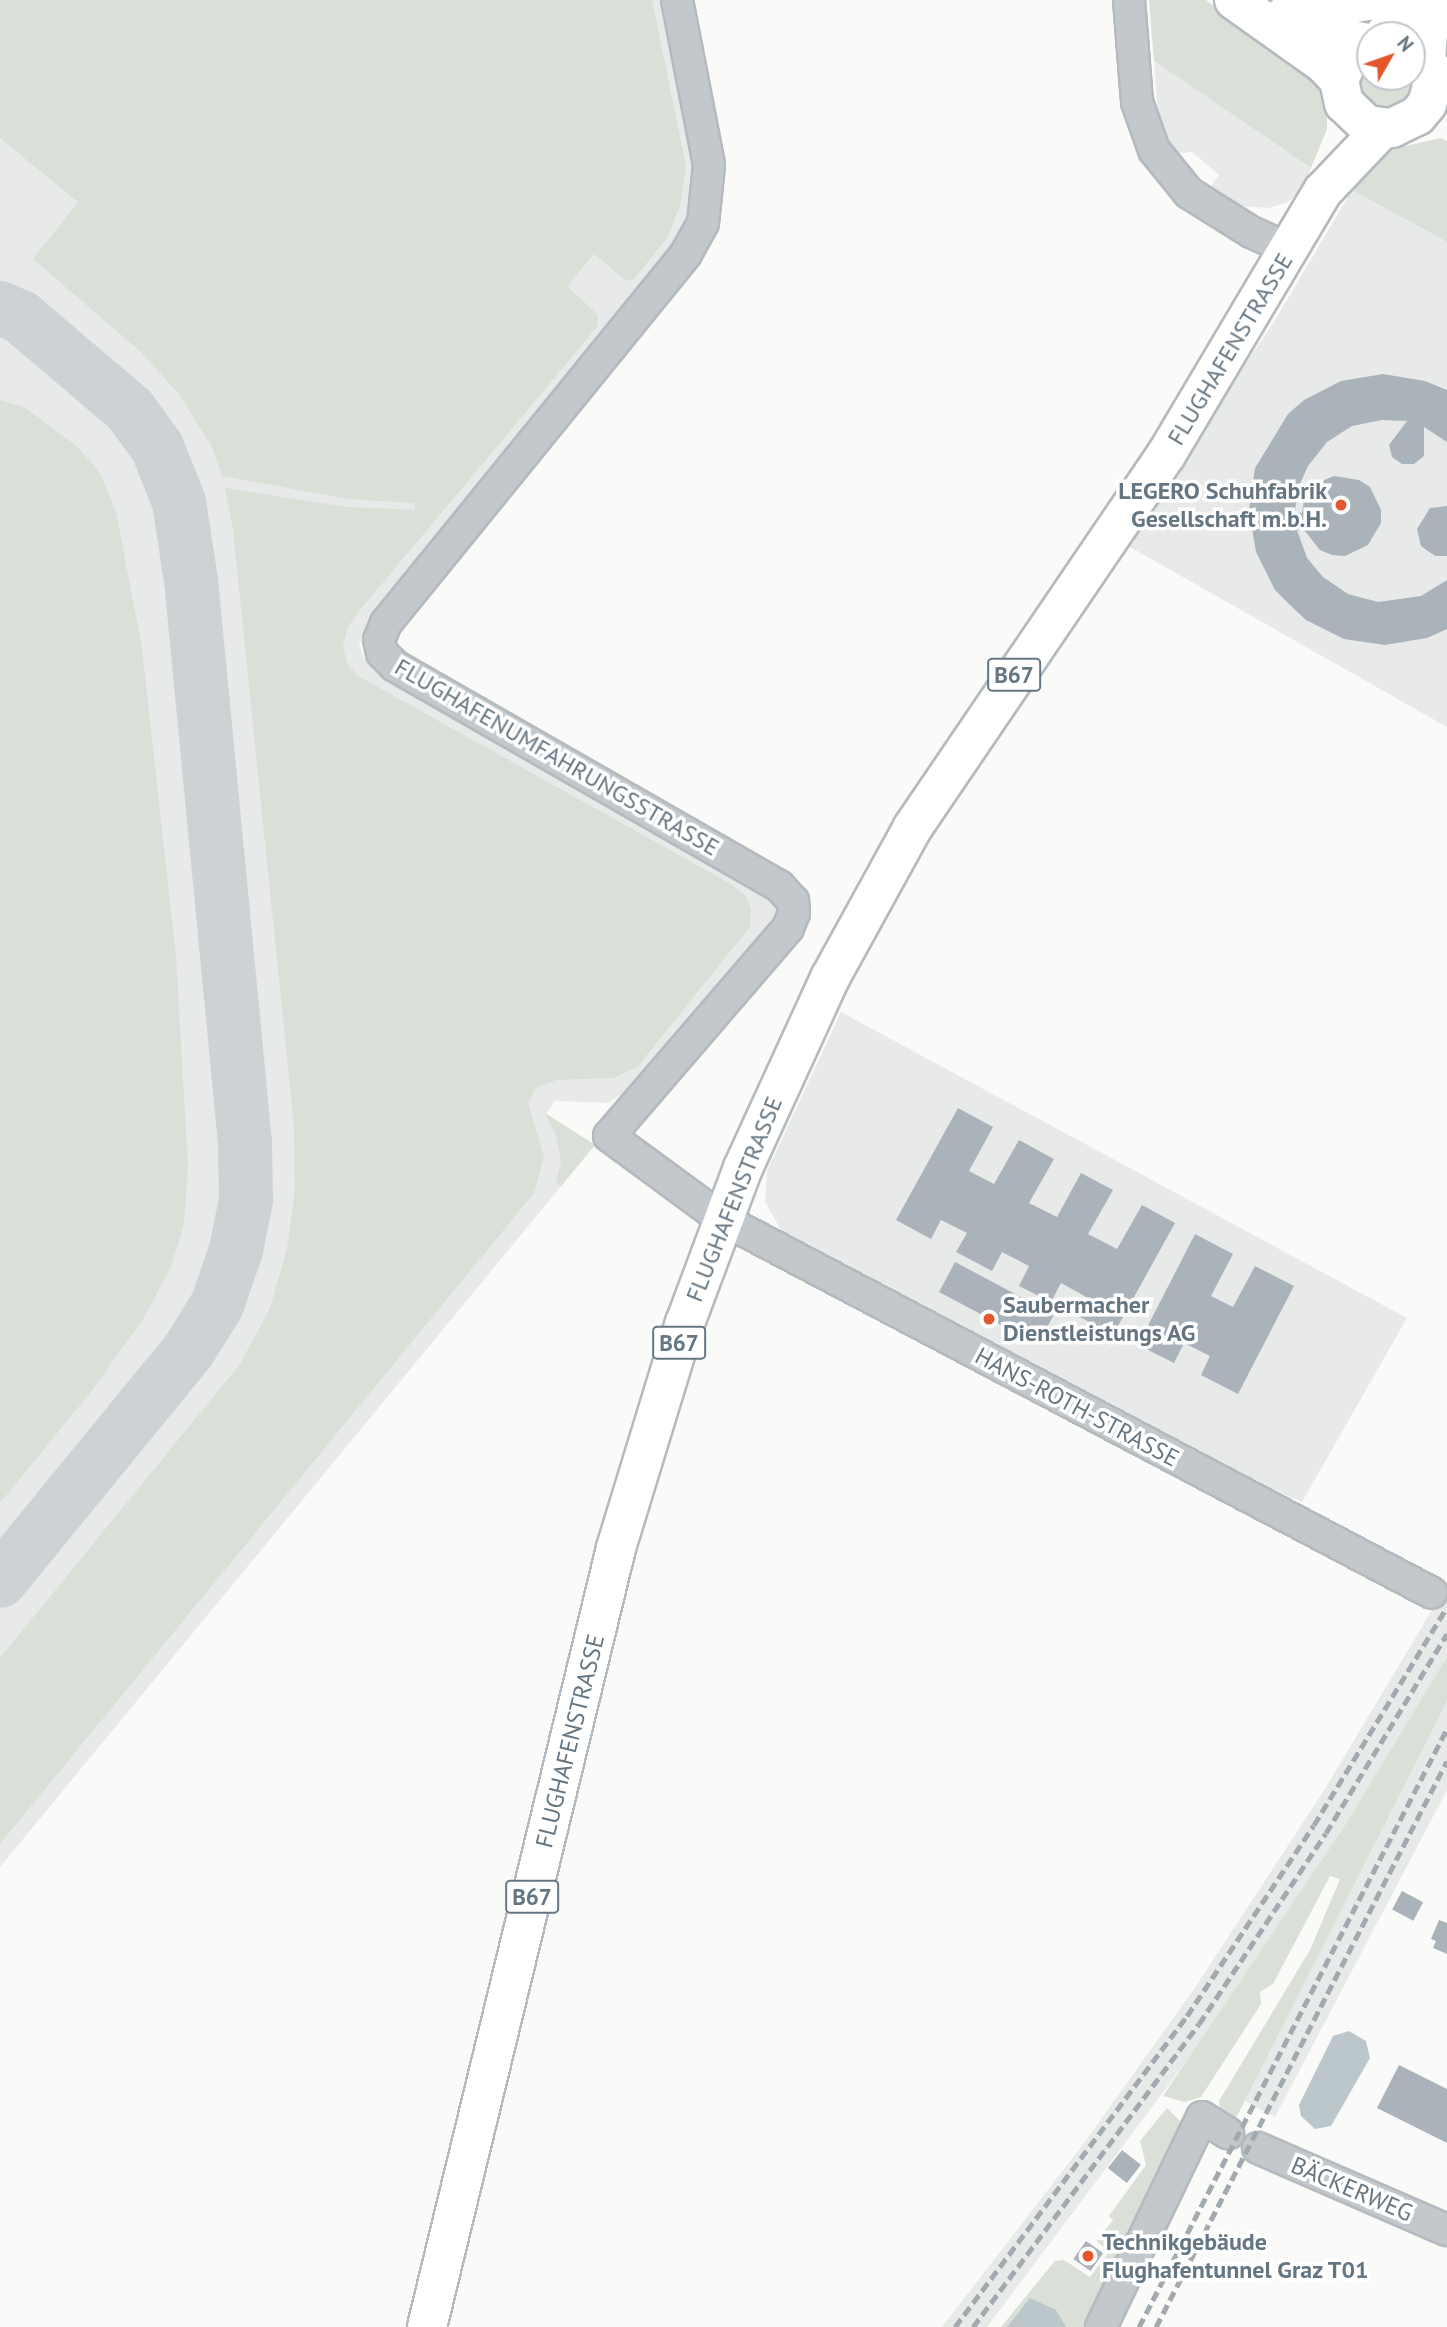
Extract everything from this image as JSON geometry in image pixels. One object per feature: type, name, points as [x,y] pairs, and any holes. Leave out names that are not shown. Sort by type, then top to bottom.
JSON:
[{"type":"main road","points":[[1234,0],[1324,64],[1367,125],[1414,125]]},
{"type":"main road","points":[[1266,0],[1328,36],[1356,37]]},
{"type":"main road","points":[[1312,0],[1333,7],[1371,0]]},
{"type":"main road","name":"FLUGHAFENSTRASSE","points":[[1391,21],[1414,0]]},
{"type":"main road","name":"FLUGHAFENSTRASSE","points":[[428,2327],[617,1548],[665,1384],[722,1219],[814,1012],[893,859],[966,743],[1152,478],[1323,191],[1414,125],[1427,104],[1428,34],[1440,0]]},
{"type":"main road","name":"FLUGHAFENSTRASSE","points":[[1323,191],[1323,172],[1342,125],[1343,61],[1356,51]]},
{"type":"street","name":"FLUGHAFENUMFAHRUNGSSTRASSE","points":[[677,0],[709,164],[703,223],[686,254],[386,623],[379,640],[382,653],[395,666],[779,886],[793,901],[794,913],[788,928],[609,1136],[722,1219]]},
{"type":"street","points":[[1129,0],[1137,102],[1154,150],[1189,194],[1251,232],[1289,249]]},
{"type":"street","name":"HANS-ROTH-STRASSE","points":[[722,1219],[1432,1593]]},
{"type":"street","points":[[1101,2327],[1202,2117],[1228,2133]]},
{"type":"street","name":"BÄCKERWEG","points":[[1258,2148],[1447,2230]]},
{"type":"shaded area","points":[[0,0],[667,0],[699,158],[698,201],[673,255],[359,644],[364,658],[376,669],[761,885],[779,910],[774,924],[642,1081],[608,1103],[555,1101],[546,1114],[595,1145],[0,1867]]},
{"type":"shaded area","points":[[0,0],[652,0],[686,166],[680,206],[667,238],[634,279],[625,280],[594,254],[567,286],[598,315],[597,327],[360,610],[348,627],[343,646],[347,663],[358,676],[729,883],[745,895],[751,909],[750,927],[638,1066],[614,1078],[556,1080],[536,1088],[528,1103],[544,1157],[534,1193],[0,1844],[0,1658],[240,1364],[270,1308],[287,1249],[295,1190],[294,1126],[233,530],[225,488],[347,507],[415,510],[415,503],[348,499],[222,476],[211,445],[178,393],[141,352],[33,259],[78,202],[0,138]]},
{"type":"shaded area","points":[[1149,0],[1206,0],[1261,43],[1301,61],[1317,77],[1327,102],[1327,129],[1311,168],[1154,61]]},
{"type":"shaded area","points":[[1154,61],[1311,168],[1300,191],[1287,203],[1268,208],[1241,206],[1208,191],[1219,175],[1192,152],[1176,154],[1159,128]]},
{"type":"shaded area","points":[[1356,61],[1356,83],[1352,65]]},
{"type":"shaded area","points":[[1358,91],[1414,91],[1406,110],[1362,109]]},
{"type":"shaded area","points":[[1441,138],[1447,141],[1447,242],[1352,190],[1383,151]]},
{"type":"shaded area","points":[[1352,190],[1447,242],[1447,727],[1123,543],[1274,322]]},
{"type":"shaded area","points":[[0,400],[24,407],[78,447],[100,473],[116,512],[142,648],[176,957],[188,1165],[184,1224],[171,1267],[143,1319],[90,1393],[0,1503]]},
{"type":"shaded area","points":[[841,1012],[1407,1318],[1302,1502],[1247,1479],[785,1237],[765,1202],[767,1171]]},
{"type":"shaded area","points":[[545,1113],[595,1145],[561,1186],[556,1183],[561,1161],[556,1136]]},
{"type":"shaded area","points":[[1447,1585],[1447,1657],[1342,1830],[1215,2023],[987,2327],[942,2327],[1081,2147],[1194,1989],[1323,1792]]},
{"type":"shaded area","points":[[1447,1657],[1447,1701],[1232,2126],[1221,2114],[1219,2101],[1310,1950],[1340,1879],[1330,1876],[1273,1984],[1260,1992],[1261,2004],[1201,2097],[1185,2102],[1163,2096],[1342,1830]]},
{"type":"shaded area","points":[[1447,1701],[1447,1790],[1275,2117],[1245,2101],[1245,2095]]},
{"type":"shaded area","points":[[1349,2031],[1366,2041],[1370,2058],[1331,2126],[1315,2129],[1301,2116],[1299,2105],[1333,2036]]},
{"type":"shaded area","points":[[1167,2108],[1184,2125],[1093,2327],[1001,2327],[1055,2261],[1064,2260],[1090,2277],[1109,2252],[1097,2241],[1113,2220],[1109,2216],[1146,2165],[1140,2141]]},
{"type":"shaded area","points":[[1030,2298],[1056,2310],[1066,2327],[1007,2327]]},
{"type":"building","name":"LEGERO Schuhfabrik Gesellschaft m.b.H.","points":[[1383,374],[1425,381],[1447,390],[1447,442],[1424,427],[1424,456],[1414,464],[1402,464],[1392,457],[1389,445],[1407,421],[1382,420],[1352,426],[1327,442],[1308,466],[1298,488],[1295,512],[1302,513],[1304,500],[1322,481],[1334,476],[1359,480],[1370,487],[1381,510],[1381,523],[1368,545],[1345,556],[1332,555],[1320,550],[1304,530],[1297,530],[1307,558],[1323,577],[1348,594],[1378,602],[1421,596],[1447,580],[1447,629],[1427,638],[1385,645],[1344,639],[1306,620],[1290,605],[1275,590],[1256,552],[1249,510],[1255,468],[1288,414],[1304,400],[1341,381]]},
{"type":"building","points":[[1447,506],[1447,556],[1435,556],[1421,546],[1417,529],[1430,508]]},
{"type":"building","points":[[958,1108],[993,1127],[969,1171],[994,1184],[1019,1140],[1054,1159],[1029,1203],[1057,1217],[1081,1173],[1113,1190],[1088,1234],[1117,1249],[1142,1205],[1175,1223],[1113,1335],[1080,1317],[1090,1299],[1061,1283],[1051,1302],[1019,1286],[1029,1266],[1002,1252],[992,1271],[956,1252],[967,1233],[941,1220],[931,1239],[896,1220]]},
{"type":"building","points":[[1195,1234],[1233,1254],[1211,1296],[1233,1307],[1255,1266],[1294,1286],[1238,1394],[1201,1375],[1210,1356],[1184,1343],[1174,1363],[1138,1345]]},
{"type":"building","points":[[955,1262],[1054,1315],[1038,1345],[939,1292]]},
{"type":"building","points":[[1402,1891],[1423,1902],[1413,1921],[1392,1910]]},
{"type":"building","points":[[1439,1920],[1447,1923],[1447,1954],[1433,1948],[1436,1941],[1431,1939]]},
{"type":"building","points":[[1399,2065],[1447,2089],[1447,2143],[1377,2108]]},
{"type":"building","points":[[1122,2150],[1141,2165],[1127,2183],[1108,2168]]},
{"type":"building","name":"Technikgebäude Flughafentunnel Graz T01","points":[[1086,2241],[1103,2253],[1091,2271],[1073,2259]]},
{"type":"taxiway","points":[[0,308],[22,318],[130,410],[157,447],[179,502],[191,580],[245,1143],[246,1200],[236,1250],[217,1305],[189,1350],[0,1581]]},
{"type":"railway","points":[[955,2327],[1187,2016],[1314,1825],[1447,1607]]},
{"type":"railway","points":[[973,2327],[1199,2024],[1326,1833],[1447,1634]]},
{"type":"railway","points":[[1139,2327],[1447,1729]]},
{"type":"railway","points":[[1156,2327],[1447,1761]]},
{"type":"place","name":"LEGERO Schuhfabrik Gesellschaft m.b.H.","points":[[1341,505]]},
{"type":"place","name":"Saubermacher Dienstleistungs AG","points":[[989,1319]]},
{"type":"place","name":"Technikgebäude Flughafentunnel Graz T01","points":[[1088,2256]]}]
